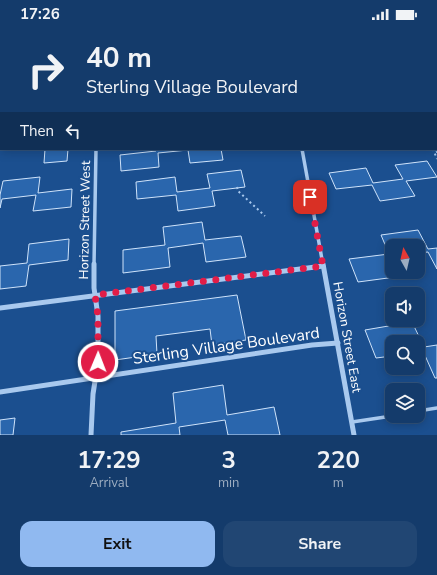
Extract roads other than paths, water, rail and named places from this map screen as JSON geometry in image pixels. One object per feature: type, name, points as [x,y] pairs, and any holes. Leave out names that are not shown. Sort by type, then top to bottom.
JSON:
[{"type":"street","name":"Horizon Street West","points":[[92,435],[93,394],[98,362],[98,316],[95,295],[96,150]]},
{"type":"street","name":"Horizon Street East","points":[[302,150],[354,435]]},
{"type":"street","points":[[0,308],[323,266]]},
{"type":"street","name":"Sterling Village Boulevard","points":[[0,392],[312,345],[338,343]]},
{"type":"lane","points":[[425,410],[437,408]]},
{"type":"lane","points":[[352,422],[385,417]]}]
